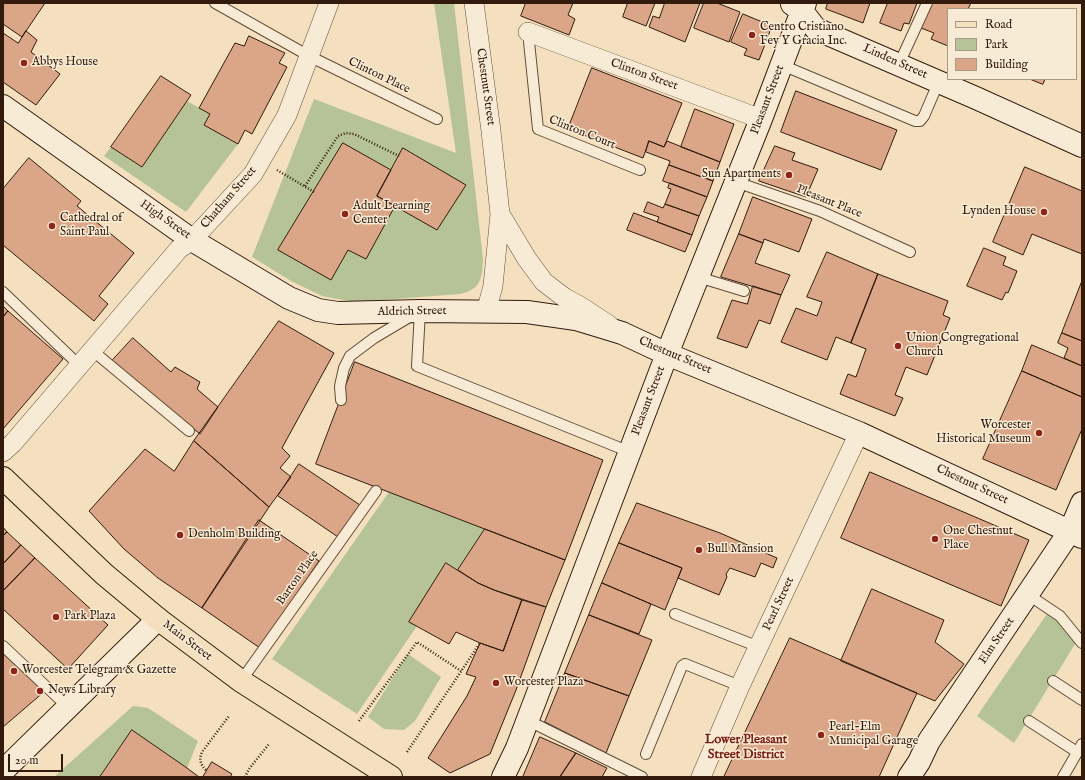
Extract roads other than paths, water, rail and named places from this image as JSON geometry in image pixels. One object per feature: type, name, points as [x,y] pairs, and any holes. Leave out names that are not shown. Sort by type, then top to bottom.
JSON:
[{"type":"main road","name":"Linden Street","points":[[799,6],[816,29],[938,81],[1082,146]]},
{"type":"main road","name":"Pleasant Street","points":[[503,777],[511,763],[667,354],[782,65],[799,6]]},
{"type":"main road","name":"High Street","points":[[3,106],[192,240],[289,298],[318,310],[338,313]]},
{"type":"main road","name":"Aldrich Street","points":[[338,313],[420,311],[526,312],[576,319],[622,333]]},
{"type":"main road","name":"Chestnut Street","points":[[622,333],[667,354],[859,433],[1076,534]]},
{"type":"main road","name":"Main Street","points":[[3,478],[104,574],[158,619],[241,681],[391,777]]},
{"type":"main road","name":"Elm Street","points":[[916,772],[929,741],[1027,594],[1076,534],[1082,503]]},
{"type":"main road","points":[[3,771],[69,708],[158,619]]},
{"type":"street","name":"Chatham Street","points":[[3,452],[13,443],[80,366],[118,319],[179,249],[192,240],[253,174],[287,115],[329,3]]},
{"type":"street","name":"Chestnut Street","points":[[474,3],[491,131],[500,214],[526,259],[544,282],[565,298],[622,333]]},
{"type":"street","name":"Clinton Street","points":[[528,32],[761,119]]},
{"type":"street","points":[[486,312],[493,286],[500,214]]},
{"type":"street","name":"Pearl Street","points":[[700,777],[740,686],[859,433]]},
{"type":"lane","name":"Clinton Place","points":[[214,3],[309,56],[437,119]]},
{"type":"lane","points":[[899,64],[927,3]]},
{"type":"lane","name":"Clinton Court","points":[[528,32],[538,129],[640,170]]},
{"type":"lane","points":[[782,65],[914,121],[920,121],[924,116],[938,81]]},
{"type":"lane","name":"Pleasant Place","points":[[736,182],[820,211],[910,252]]},
{"type":"lane","points":[[698,277],[744,291]]},
{"type":"lane","points":[[3,292],[80,366]]},
{"type":"lane","points":[[341,400],[340,386],[344,368],[350,356],[374,338],[420,311]]},
{"type":"lane","points":[[420,311],[417,366],[630,452]]},
{"type":"lane","points":[[92,351],[189,431]]},
{"type":"lane","name":"Barton Place","points":[[241,681],[376,490]]},
{"type":"lane","points":[[1027,594],[1060,616],[1082,642]]},
{"type":"lane","points":[[675,614],[759,647]]},
{"type":"lane","points":[[3,646],[69,708]]},
{"type":"lane","points":[[646,754],[682,666],[685,664],[740,686]]},
{"type":"lane","points":[[1053,681],[1082,700]]},
{"type":"lane","points":[[527,720],[642,777]]},
{"type":"lane","points":[[1029,721],[1080,748],[1063,777]]},
{"type":"place","name":"Centro Cristiano Fey Y Gracia Inc.","points":[[752,35]]},
{"type":"place","name":"Abbys House","points":[[24,63]]},
{"type":"place","name":"Sun Apartments","points":[[789,175]]},
{"type":"place","name":"Lynden House","points":[[1044,212]]},
{"type":"place","name":"Adult Learning Center","points":[[345,214]]},
{"type":"place","name":"Cathedral of Saint Paul","points":[[52,226]]},
{"type":"place","name":"Union Congregational Church","points":[[898,346]]},
{"type":"place","name":"Worcester Historical Museum","points":[[1039,433]]},
{"type":"place","name":"Denholm Building","points":[[180,535]]},
{"type":"place","name":"One Chestnut Place","points":[[935,539]]},
{"type":"place","name":"Bull Mansion","points":[[699,550]]},
{"type":"place","name":"Park Plaza","points":[[56,617]]},
{"type":"place","name":"Worcester Telegram & Gazette","points":[[14,671]]},
{"type":"place","name":"Worcester Plaza","points":[[496,683]]},
{"type":"place","name":"News Library","points":[[40,691]]},
{"type":"place","name":"Pearl-Elm Municipal Garage","points":[[821,735]]},
{"type":"district","name":"Lower Pleasant Street District","points":[[746,748]]}]
